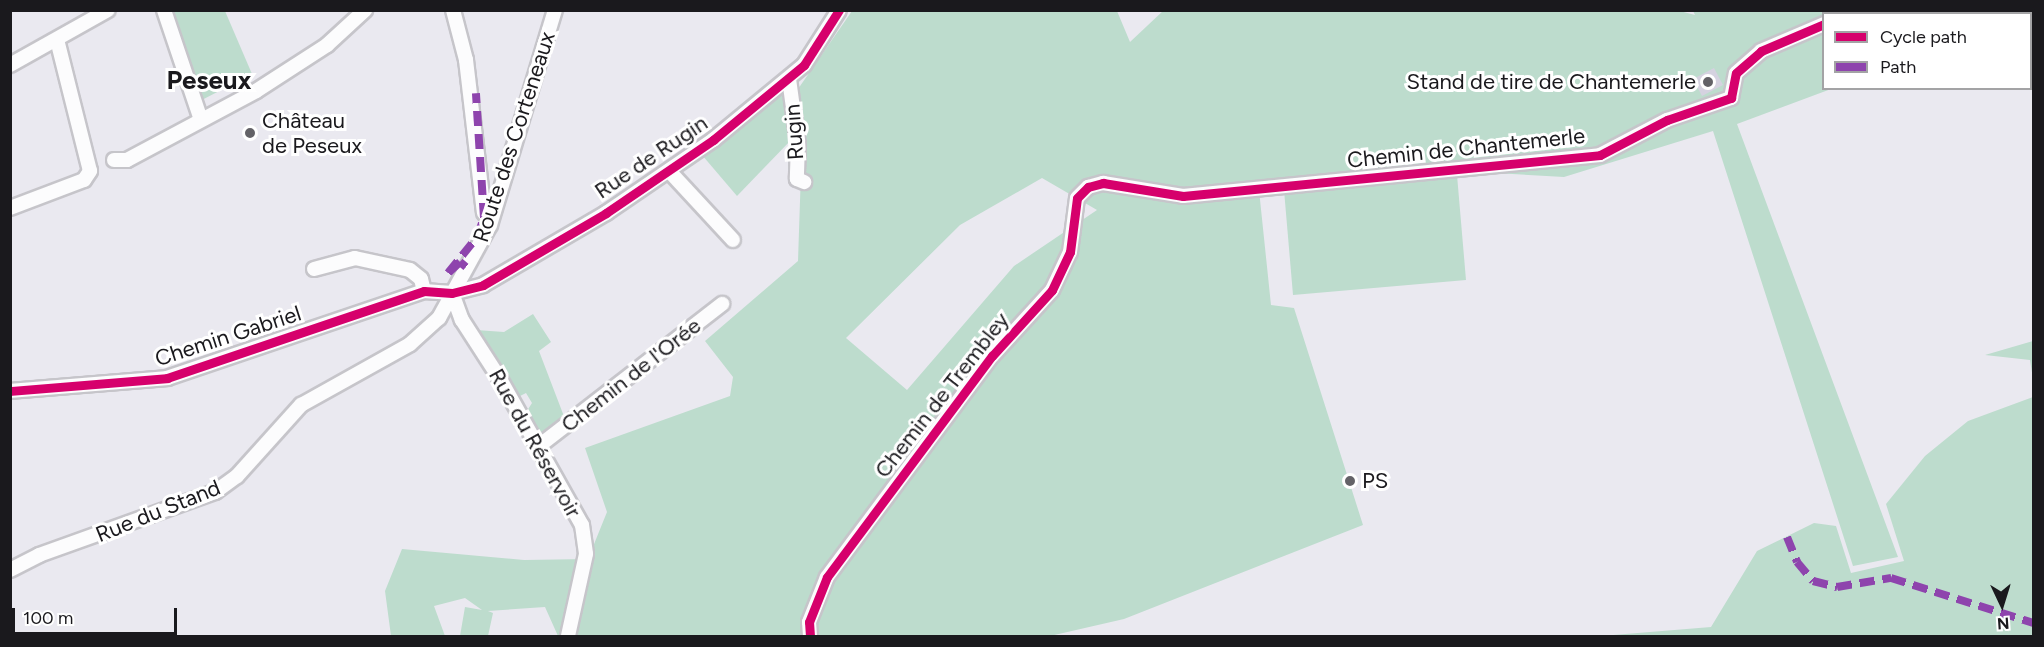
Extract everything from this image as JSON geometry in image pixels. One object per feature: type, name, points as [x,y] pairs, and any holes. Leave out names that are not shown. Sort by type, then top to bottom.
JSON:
[{"type":"street","points":[[10,65],[108,10]]},
{"type":"street","points":[[164,10],[200,117]]},
{"type":"street","points":[[114,160],[127,160],[200,117],[224,109],[318,51],[365,10]]},
{"type":"street","points":[[453,10],[466,60],[484,213]]},
{"type":"street","name":"Route des Corteneaux","points":[[452,293],[490,225],[555,10]]},
{"type":"street","name":"Rue de Rugin","points":[[452,293],[483,285],[669,171],[789,79],[812,56],[839,10]]},
{"type":"street","name":"Chemin de Chantemerle","points":[[1102,183],[1183,196],[1600,155],[1668,120],[1731,98],[1736,73],[1761,51],[1822,25]]},
{"type":"street","points":[[10,208],[84,180],[90,171],[57,40]]},
{"type":"street","name":"Rugin","points":[[789,79],[798,144],[797,179],[804,182]]},
{"type":"street","name":"Rue de Rugin","points":[[669,171],[733,240]]},
{"type":"street","name":"Chemin de Trembley","points":[[810,636],[809,622],[827,577],[992,356],[1052,290],[1070,252],[1077,198],[1088,187],[1102,183]]},
{"type":"street","points":[[314,269],[355,258],[366,260],[410,270],[421,279],[424,291]]},
{"type":"street","name":"Chemin Gabriel","points":[[10,391],[167,378],[424,291],[452,293]]},
{"type":"street","name":"Rue du Réservoir","points":[[452,293],[462,320],[539,446],[582,525],[586,554],[568,636]]},
{"type":"street","name":"Rue du Stand","points":[[10,570],[39,555],[215,492],[237,476],[301,405],[410,344],[439,318],[452,293]]},
{"type":"street","name":"Chemin de l'Orée","points":[[539,446],[723,304]]},
{"type":"green space","points":[[172,10],[225,11],[252,74],[198,102]]},
{"type":"green space","points":[[1164,10],[1676,10],[1695,15],[1693,11],[1880,11],[1822,12],[1822,90],[1828,90],[1737,124],[1898,557],[1853,566],[1713,131],[1564,177],[1457,171],[1259,190],[1271,305],[1294,308],[1363,525],[1124,619],[1050,636],[558,636],[545,607],[488,611],[493,613],[488,636],[460,636],[465,607],[482,610],[465,598],[434,606],[445,636],[391,636],[385,591],[402,549],[524,560],[588,559],[607,512],[585,448],[730,396],[733,377],[705,341],[798,261],[802,141],[798,89],[852,11],[1117,11],[1130,42]],"holes":[[[1042,178],[1097,210],[1014,266],[907,390],[846,338],[960,225]]]},
{"type":"green space","points":[[781,93],[794,137],[737,196],[702,155]]},
{"type":"green space","points":[[1457,175],[1466,280],[1293,295],[1284,190]]},
{"type":"green space","points":[[533,314],[551,342],[539,351],[565,419],[542,435],[525,414],[532,403],[526,393],[516,398],[476,330],[504,332]]},
{"type":"green space","points":[[2033,341],[2033,379],[2030,360],[1985,355]]},
{"type":"green space","points":[[2033,397],[2033,636],[1601,636],[1711,627],[1757,551],[1814,523],[1836,526],[1851,573],[1904,561],[1886,504],[1925,456],[1968,421]]},
{"type":"building","name":"Stand de tire de Chantemerle","points":[[1714,68],[1723,85],[1702,96],[1693,79]]},
{"type":"marked path","points":[[466,267],[460,262],[448,273],[477,237],[484,218],[476,93]]},
{"type":"marked path","points":[[1787,537],[1797,562],[1813,581],[1837,587],[1891,578],[2034,623]]},
{"type":"cycle path","points":[[10,391],[167,378],[424,291],[452,293],[483,285],[606,213],[713,140],[804,65],[839,10]]},
{"type":"cycle path","points":[[810,636],[809,622],[827,577],[992,356],[1052,290],[1070,252],[1077,198],[1088,187],[1103,183],[1183,196],[1600,155],[1667,120],[1731,98],[1736,73],[1761,51],[1822,25]]},
{"type":"place","name":"Stand de tire de Chantemerle","points":[[1708,82]]},
{"type":"place","name":"Château de Peseux","points":[[250,133]]},
{"type":"place","name":"PS","points":[[1350,481]]},
{"type":"district","name":"Peseux","points":[[209,81]]}]
